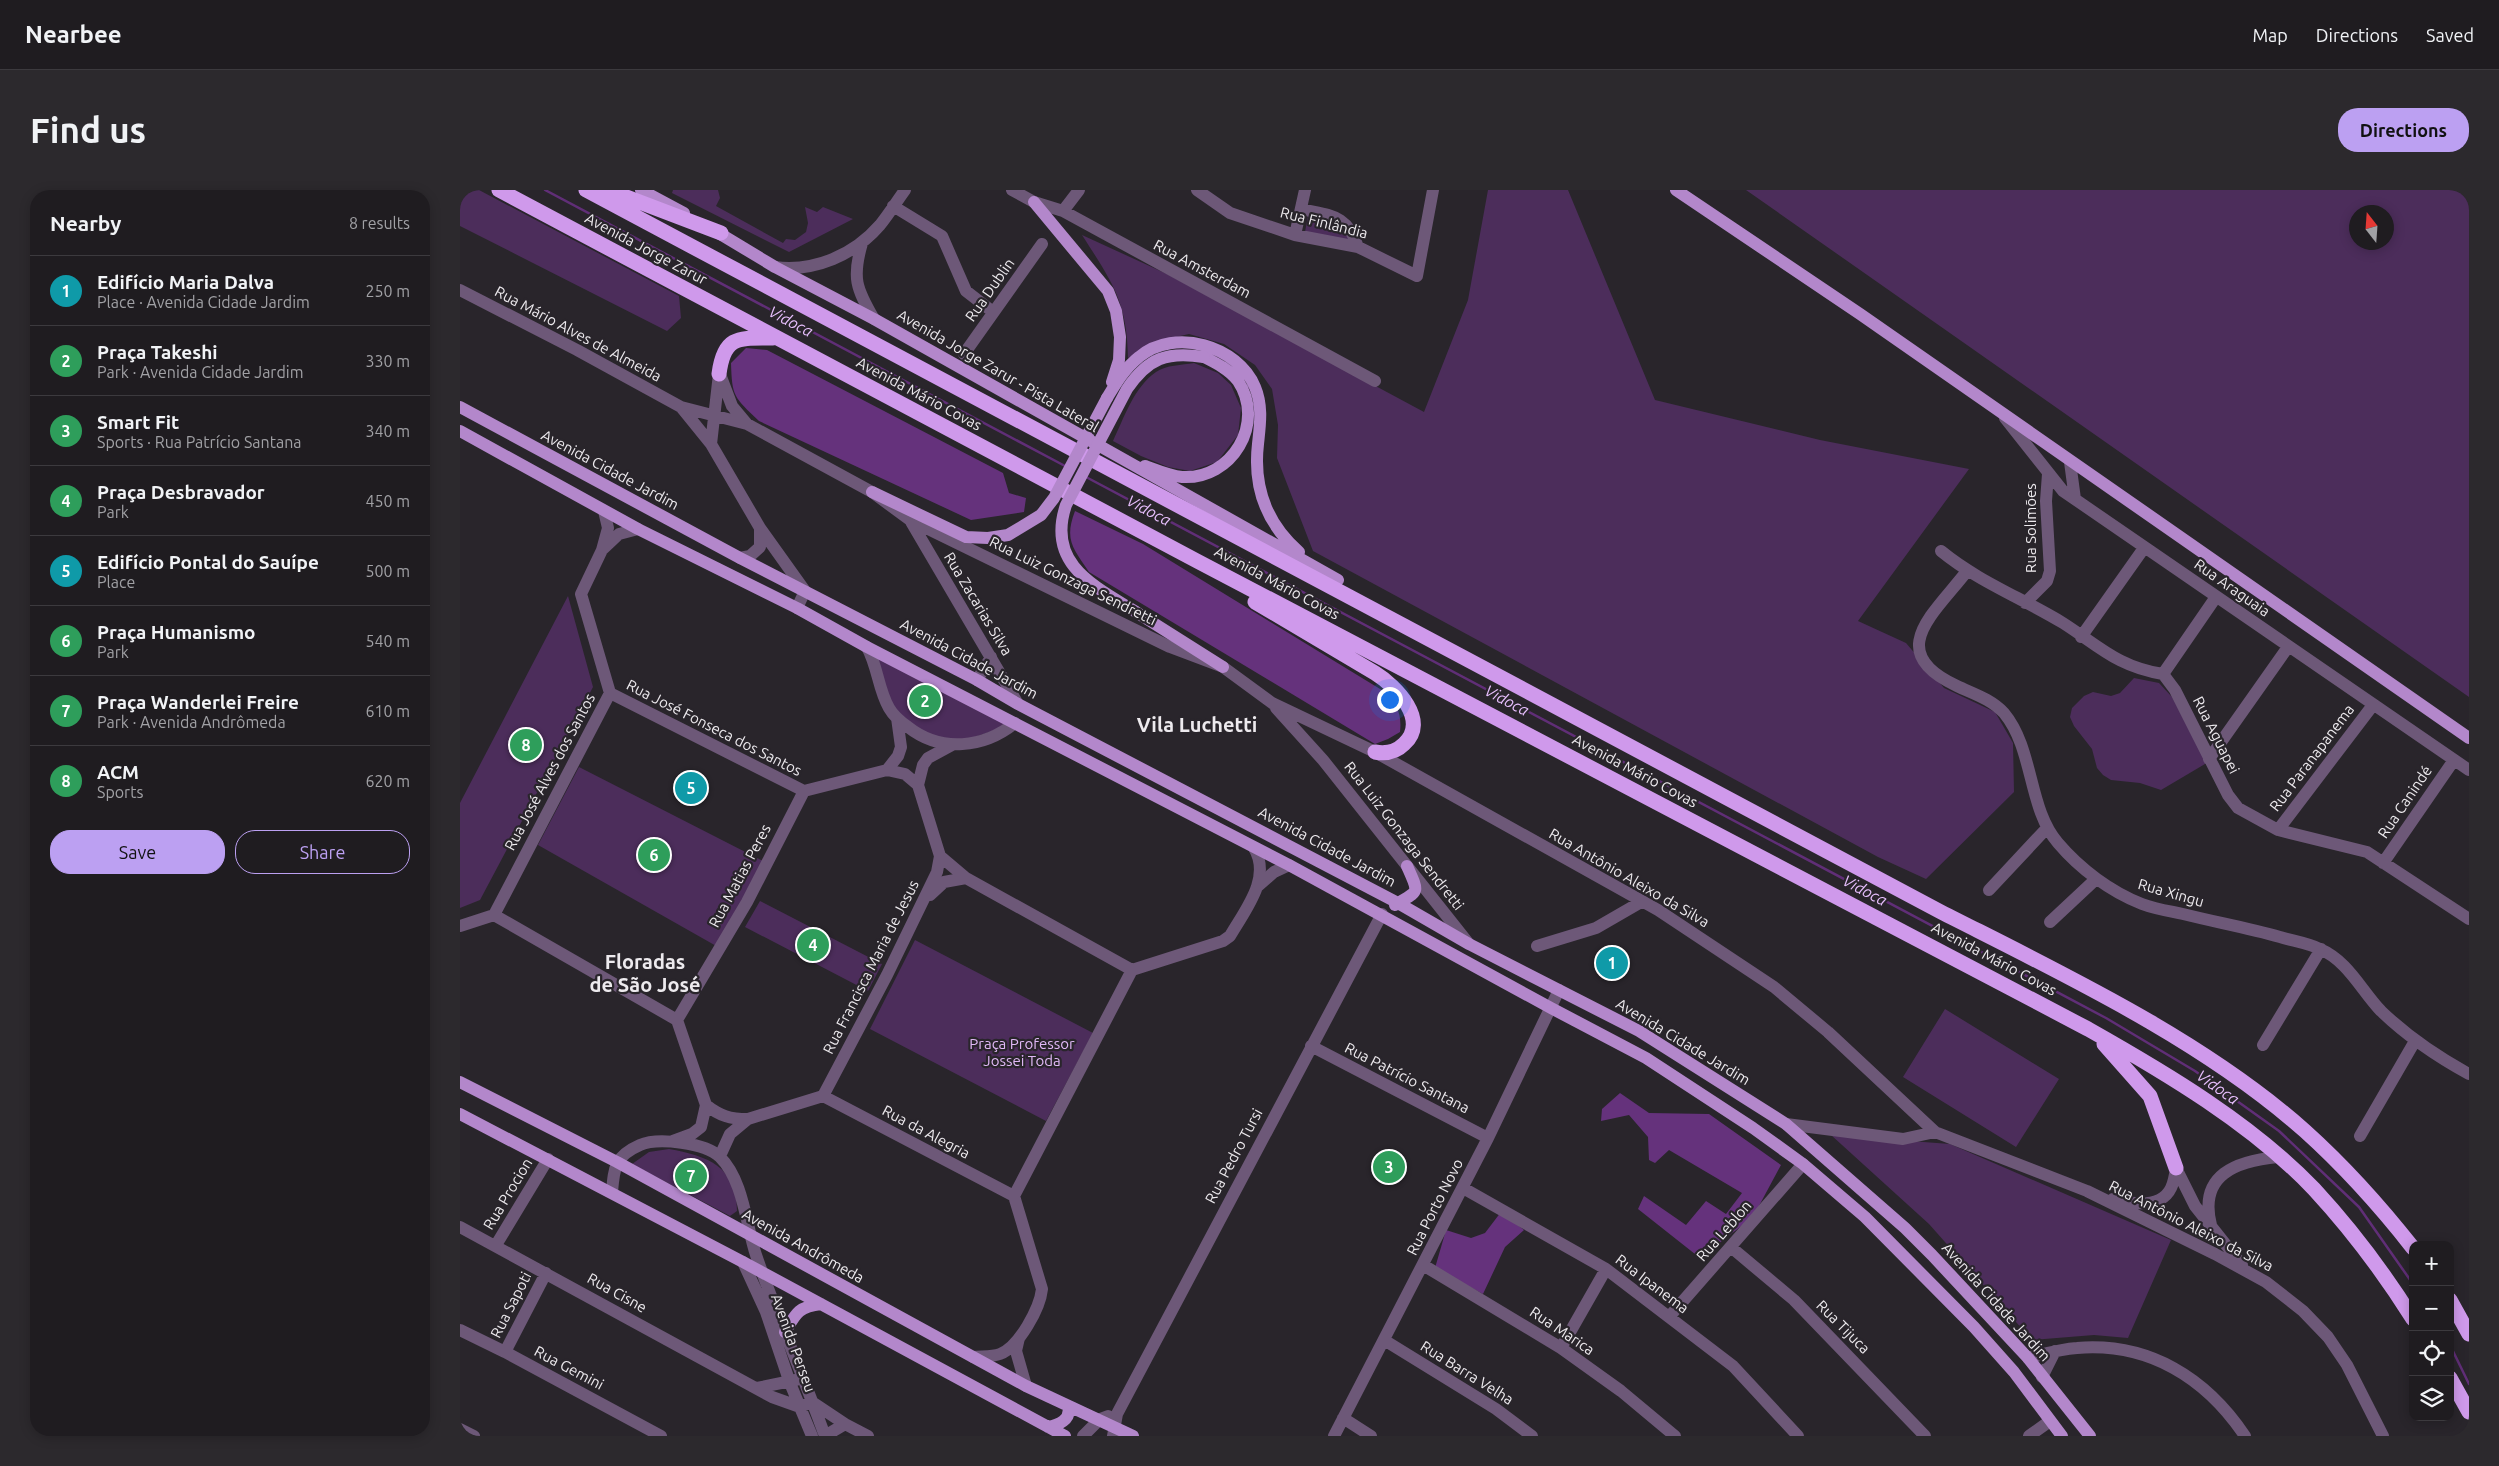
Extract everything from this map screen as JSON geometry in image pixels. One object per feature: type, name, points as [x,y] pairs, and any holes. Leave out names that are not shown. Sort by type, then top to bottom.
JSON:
[{"type":"highway","name":"Avenida Jorge Zarur","points":[[499,190],[777,338]]},
{"type":"highway","name":"Avenida Jorge Zarur","points":[[586,190],[791,301]]},
{"type":"highway","points":[[608,190],[721,234]]},
{"type":"highway","name":"Avenida Mário Covas","points":[[791,301],[1414,630],[1941,912],[2091,988],[2244,1082],[2305,1131],[2363,1187],[2409,1243]]},
{"type":"highway","points":[[720,374],[726,347],[732,342],[748,338],[777,338]]},
{"type":"highway","name":"Avenida Mário Covas","points":[[777,338],[2144,1060],[2224,1114],[2313,1188],[2363,1245],[2409,1313]]},
{"type":"highway","points":[[1197,561],[1240,593],[1375,673],[1394,688],[1408,707],[1414,726],[1408,741],[1400,748],[1390,752],[1375,752]]},
{"type":"highway","points":[[1338,580],[1414,630]]},
{"type":"highway","points":[[2088,1029],[2150,1096],[2176,1168]]},
{"type":"highway","points":[[2454,1307],[2469,1334]]},
{"type":"highway","points":[[2454,1385],[2469,1412]]},
{"type":"main road","name":"Avenida Jorge Zarur - Pista Lateral","points":[[641,190],[1338,580]]},
{"type":"main road","points":[[1676,190],[1998,410],[2070,462],[2469,738]]},
{"type":"main road","points":[[1034,202],[1108,291],[1116,311],[1120,337],[1119,360],[1107,398]]},
{"type":"main road","points":[[872,492],[966,537],[988,538],[1008,535],[1041,515],[1054,498],[1107,398],[1130,365],[1141,355],[1161,346],[1180,342],[1196,343],[1212,347],[1230,356],[1242,368],[1256,389],[1261,415],[1256,472],[1263,503],[1271,519],[1289,543],[1338,580]]},
{"type":"main road","points":[[1116,456],[1181,477],[1204,475],[1219,470],[1235,454],[1243,439],[1248,419],[1245,398],[1238,381],[1224,368],[1204,357],[1185,354],[1166,356],[1150,362],[1137,374],[1127,389],[1070,497],[1060,523],[1063,546],[1074,568],[1083,578],[1223,668]]},
{"type":"main road","name":"Avenida Cidade Jardim","points":[[460,407],[740,558],[977,680],[1018,704],[1398,903],[1469,944],[1639,1031],[1786,1124],[1905,1228],[1988,1313],[2028,1358],[2090,1436]]},
{"type":"main road","points":[[460,431],[638,529],[796,608],[867,647],[1382,914],[1551,1008],[1646,1058],[1753,1128],[1803,1164],[1865,1216],[1974,1327],[2014,1372],[2062,1436]]},
{"type":"main road","points":[[1382,914],[1398,903],[1412,897],[1415,884],[1407,866]]},
{"type":"main road","name":"Avenida Andrômeda","points":[[460,1082],[617,1162],[1026,1386],[1114,1425],[1133,1436]]},
{"type":"main road","points":[[460,1114],[612,1192],[1065,1436]]},
{"type":"main road","points":[[785,1332],[795,1315],[804,1307],[821,1304]]},
{"type":"main road","points":[[1048,1427],[1060,1424],[1066,1419],[1070,1411],[1068,1406]]},
{"type":"street","points":[[776,267],[798,268],[830,261],[862,243],[881,224],[905,190]]},
{"type":"street","name":"Rua Amsterdam","points":[[1012,190],[1034,202],[1063,211],[1375,381]]},
{"type":"street","points":[[1063,211],[1079,190]]},
{"type":"street","name":"Rua Finlândia","points":[[1197,190],[1230,214],[1295,235],[1358,247],[1417,276],[1433,190]]},
{"type":"street","points":[[1295,235],[1305,190]]},
{"type":"street","points":[[893,206],[942,236],[966,291],[993,312]]},
{"type":"street","points":[[1301,209],[1344,220],[1351,229],[1358,247]]},
{"type":"street","points":[[862,243],[855,268],[860,295],[874,319]]},
{"type":"street","name":"Rua Dublin","points":[[964,354],[1042,244]]},
{"type":"street","name":"Rua Mário Alves de Almeida","points":[[460,290],[577,350],[681,407]]},
{"type":"street","points":[[711,444],[720,374]]},
{"type":"street","points":[[720,374],[732,406],[747,424]]},
{"type":"street","points":[[681,407],[747,424],[872,492],[910,520]]},
{"type":"street","points":[[681,407],[711,444],[760,528],[805,591],[796,608]]},
{"type":"street","name":"Rua Araguaia","points":[[1998,410],[2024,439],[2048,474],[2063,491],[2469,770]]},
{"type":"street","points":[[2070,462],[2075,499]]},
{"type":"street","name":"Rua Solimões","points":[[2025,603],[2047,581],[2050,571],[2046,501],[2048,474]]},
{"type":"street","points":[[602,550],[608,528],[604,511]]},
{"type":"street","name":"Rua Zacarias Silva","points":[[910,520],[1018,704]]},
{"type":"street","name":"Rua Luiz Gonzaga Sendretti","points":[[910,520],[1170,647],[1223,668],[1272,703],[1323,760],[1469,944]]},
{"type":"street","points":[[740,558],[750,556],[760,547],[760,528]]},
{"type":"street","points":[[602,550],[619,534],[638,529]]},
{"type":"street","points":[[2081,636],[2144,548]]},
{"type":"street","name":"Rua José Alves dos Santos","points":[[494,915],[610,693],[581,594],[602,550]]},
{"type":"street","points":[[1941,551],[1967,571],[2062,623],[2121,662],[2144,670],[2164,674],[2216,597]]},
{"type":"street","name":"Rua Xingu","points":[[1967,571],[1922,629],[1918,644],[1920,657],[1945,681],[1988,699],[2004,714],[2018,738],[2047,828],[2058,843],[2096,878],[2143,905],[2266,933],[2321,949],[2350,972],[2380,1010],[2415,1042],[2469,1074]]},
{"type":"street","points":[[867,647],[874,659],[885,699],[897,718],[925,738],[952,745],[967,745],[993,738],[1015,723]]},
{"type":"street","points":[[2209,759],[2288,647]]},
{"type":"street","points":[[977,680],[991,657]]},
{"type":"street","name":"Rua Aguapei","points":[[2164,674],[2228,796],[2238,808],[2278,830],[2367,852],[2469,919]]},
{"type":"street","name":"Rua José Fonseca dos Santos","points":[[610,693],[804,791]]},
{"type":"street","name":"Rua Antônio Aleixo da Silva","points":[[1272,703],[1375,752],[1658,910],[1774,987],[1828,1032],[1935,1132]]},
{"type":"street","name":"Rua Paranapanema","points":[[2278,830],[2373,705]]},
{"type":"street","points":[[886,770],[898,756],[901,747],[897,718]]},
{"type":"street","points":[[952,745],[928,758],[922,765],[918,785],[940,856],[966,878],[1132,970]]},
{"type":"street","name":"Rua Canindé","points":[[2383,863],[2454,760]]},
{"type":"street","points":[[804,791],[886,770],[905,774],[918,785]]},
{"type":"street","name":"Rua Matias Peres","points":[[677,1020],[747,902],[804,791]]},
{"type":"street","points":[[1989,890],[2047,828]]},
{"type":"street","points":[[1026,1386],[1016,1351],[1020,1338],[1040,1300],[1042,1289],[1014,1196],[1132,970],[1223,941],[1230,936],[1258,886],[1262,867],[1254,848]]},
{"type":"street","name":"Rua Francisca Maria de Jesus","points":[[823,1096],[924,901],[938,872],[940,856]]},
{"type":"street","points":[[1258,886],[1274,872],[1289,865]]},
{"type":"street","points":[[924,901],[944,882],[966,878]]},
{"type":"street","points":[[2050,922],[2096,878]]},
{"type":"street","points":[[1538,946],[1596,928],[1641,902]]},
{"type":"street","name":"Rua Pedro Tursi","points":[[1114,1425],[1311,1046],[1382,914]]},
{"type":"street","points":[[460,926],[494,915],[677,1020],[706,1105],[701,1127],[692,1134],[673,1141],[643,1144],[627,1151],[617,1162],[612,1192]]},
{"type":"street","points":[[2263,1045],[2321,949]]},
{"type":"street","name":"Rua Porto Novo","points":[[1334,1436],[1463,1188],[1559,990]]},
{"type":"street","points":[[2360,1136],[2415,1042]]},
{"type":"street","name":"Rua Patrício Santana","points":[[1311,1046],[1488,1138]]},
{"type":"street","points":[[706,1105],[728,1119],[748,1119],[823,1096]]},
{"type":"street","name":"Rua da Alegria","points":[[823,1096],[1014,1196]]},
{"type":"street","points":[[673,1141],[705,1148],[720,1156],[730,1134],[748,1119]]},
{"type":"street","points":[[1786,1124],[1902,1139],[1935,1132],[2087,1191],[2124,1202],[2147,1204],[2158,1201],[2171,1189],[2176,1168]]},
{"type":"street","name":"Avenida Perseu","points":[[720,1156],[741,1195],[763,1274],[825,1436]]},
{"type":"street","points":[[2212,1229],[2208,1213],[2208,1200],[2219,1178],[2227,1170],[2240,1163],[2278,1157]]},
{"type":"street","name":"Rua Procion","points":[[496,1245],[548,1159]]},
{"type":"street","name":"Rua Leblon","points":[[1669,1317],[1732,1248],[1803,1164]]},
{"type":"street","points":[[2176,1168],[2194,1206],[2249,1273]]},
{"type":"street","name":"Rua Ipanema","points":[[1463,1188],[1606,1269],[1733,1366],[1798,1436]]},
{"type":"street","name":"Rua Antônio Aleixo da Silva","points":[[2087,1191],[2266,1282],[2303,1311],[2328,1337],[2347,1366],[2383,1436]]},
{"type":"street","name":"Rua Cisne","points":[[460,1227],[772,1397],[800,1407]]},
{"type":"street","name":"Rua Tijuca","points":[[1732,1248],[1794,1300],[1925,1436]]},
{"type":"street","name":"Avenida Perseu","points":[[743,1262],[766,1312],[790,1383],[812,1436]]},
{"type":"street","name":"Rua Marica","points":[[1423,1265],[1562,1348],[1621,1391],[1675,1436]]},
{"type":"street","points":[[1562,1348],[1606,1269]]},
{"type":"street","name":"Rua Sapoti","points":[[505,1352],[546,1273]]},
{"type":"street","name":"Rua Gemini","points":[[460,1330],[505,1352],[661,1436]]},
{"type":"street","points":[[973,1357],[1003,1353],[1020,1338]]},
{"type":"street","name":"Rua Barra Velha","points":[[1384,1340],[1496,1409],[1532,1436]]},
{"type":"street","points":[[2028,1358],[2075,1348],[2119,1349],[2146,1356],[2173,1367],[2216,1399],[2245,1436]]},
{"type":"street","points":[[2042,1377],[2055,1351]]},
{"type":"street","points":[[757,1388],[790,1383],[802,1378]]},
{"type":"street","points":[[800,1407],[812,1402],[845,1424],[868,1436]]},
{"type":"street","points":[[1343,1418],[1371,1436]]},
{"type":"street","points":[[1084,1436],[1100,1419]]},
{"type":"street","points":[[2029,1436],[2050,1421]]},
{"type":"street","points":[[825,1436],[845,1424]]},
{"type":"street","points":[[460,1429],[474,1436]]},
{"type":"green space","points":[[460,190],[479,190],[679,296],[681,318],[667,331],[460,226]]},
{"type":"green space","points":[[673,190],[718,190],[720,198],[716,206],[783,243],[786,239],[795,240],[806,232],[808,223],[805,207],[817,212],[823,207],[853,219],[789,252],[672,193]]},
{"type":"green space","points":[[1488,190],[1568,190],[1655,400],[1820,440],[1969,469],[1858,621],[1906,643],[1944,688],[1995,712],[2013,743],[2014,792],[1926,879],[1878,857],[1313,551],[1277,458],[1278,425],[1272,389],[1255,365],[1224,344],[1189,334],[1154,342],[1128,358],[1125,321],[1121,306],[1102,266],[1082,235],[1167,274],[1424,412],[1468,300]]},
{"type":"green space","points":[[1746,190],[2469,190],[2469,697]]},
{"type":"green space","points":[[1308,216],[1341,225],[1351,240],[1305,232]]},
{"type":"green space","points":[[1194,363],[1218,373],[1231,385],[1241,408],[1238,435],[1217,462],[1190,471],[1168,467],[1141,456],[1113,441],[1130,403],[1148,378],[1164,368]]},
{"type":"green space","points":[[568,596],[593,687],[480,900],[460,908],[460,803]]},
{"type":"green space","points":[[867,647],[1015,723],[952,745],[897,718]]},
{"type":"green space","points":[[2134,678],[2159,683],[2172,697],[2206,761],[2205,764],[2161,790],[2140,783],[2111,780],[2103,775],[2097,768],[2092,749],[2074,726],[2070,717],[2072,708],[2084,696],[2093,692],[2111,696],[2120,693]]},
{"type":"green space","points":[[579,767],[763,861],[718,947],[538,845]]},
{"type":"green space","points":[[760,901],[882,964],[868,991],[745,927]]},
{"type":"green space","name":"Praça Professor Jossei Toda","points":[[915,940],[1093,1033],[1046,1121],[870,1029]]},
{"type":"green space","points":[[1945,1009],[2059,1079],[2016,1147],[1903,1077]]},
{"type":"green space","points":[[1831,1135],[1950,1144],[2171,1240],[2128,1338],[2094,1335],[2032,1340],[1929,1224]]},
{"type":"green space","points":[[669,1149],[696,1155],[726,1173],[732,1183],[736,1196],[737,1211],[730,1216],[632,1164],[649,1152]]},
{"type":"shaded area","points":[[746,348],[767,350],[1003,473],[1009,493],[1026,498],[1024,512],[971,520],[759,421],[739,401],[732,383],[731,363]]},
{"type":"shaded area","points":[[1075,511],[1143,544],[1385,692],[1398,710],[1400,732],[1375,744],[1089,572],[1075,550],[1070,537],[1070,529]]},
{"type":"shaded area","points":[[1620,1093],[1649,1113],[1709,1114],[1781,1165],[1753,1217],[1700,1258],[1638,1209],[1644,1196],[1686,1225],[1706,1201],[1726,1214],[1742,1193],[1669,1150],[1655,1163],[1649,1160],[1648,1137],[1629,1115],[1601,1121],[1602,1109]]},
{"type":"shaded area","points":[[1501,1212],[1524,1230],[1505,1247],[1483,1294],[1435,1268],[1446,1230],[1471,1238],[1485,1233]]},
{"type":"waterway","name":"Vidoca","points":[[545,190],[1065,466]]},
{"type":"waterway","name":"Vidoca","points":[[1086,477],[2106,1018],[2195,1071],[2279,1131],[2359,1207],[2409,1278]]},
{"type":"waterway","name":"Vidoca","points":[[2454,1353],[2469,1384]]},
{"type":"place","name":"Praça Takeshi","points":[[925,701]]},
{"type":"place","name":"ACM","points":[[526,745]]},
{"type":"place","name":"Edifício Pontal do Sauípe","points":[[691,788]]},
{"type":"place","name":"Praça Humanismo","points":[[654,855]]},
{"type":"place","name":"Praça Desbravador","points":[[813,945]]},
{"type":"place","name":"Edifício Maria Dalva","points":[[1612,963]]},
{"type":"place","name":"Smart Fit","points":[[1389,1167]]},
{"type":"place","name":"Praça Wanderlei Freire","points":[[691,1176]]},
{"type":"district","name":"Vila Luchetti","points":[[1197,725]]},
{"type":"district","name":"Floradas de São José","points":[[645,974]]}]
